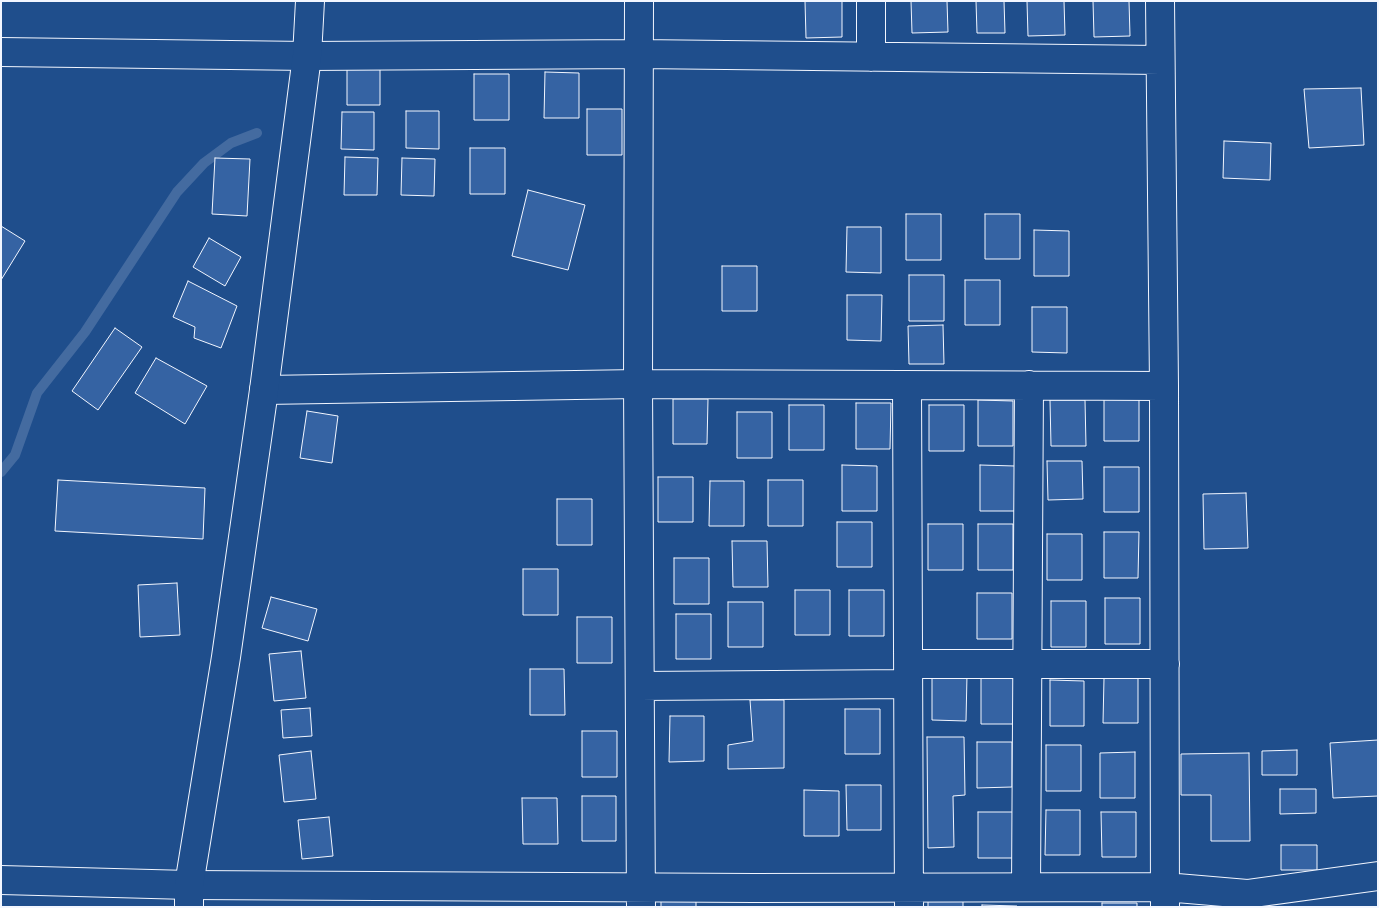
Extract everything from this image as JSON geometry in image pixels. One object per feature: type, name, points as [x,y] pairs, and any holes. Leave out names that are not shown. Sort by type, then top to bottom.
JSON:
[{"type":"street","points":[[189,896],[226,657],[264,390],[307,56],[310,1]]},
{"type":"street","points":[[638,1],[641,897]]},
{"type":"street","points":[[871,1],[871,57]]},
{"type":"street","points":[[1160,1],[1164,386],[1165,897]]},
{"type":"street","points":[[1,52],[307,56],[638,54],[1160,60]]},
{"type":"street","points":[[264,390],[638,384],[1164,386]]},
{"type":"street","points":[[907,385],[910,897]]},
{"type":"street","points":[[1026,887],[1029,386]]},
{"type":"street","points":[[640,686],[909,674],[1028,665],[1165,664]]},
{"type":"street","points":[[1,880],[189,896],[910,897],[1026,887],[1165,897],[1247,894],[1378,876]]},
{"type":"building","points":[[805,1],[842,1],[842,37],[806,38]]},
{"type":"building","points":[[911,1],[947,1],[948,32],[912,33]]},
{"type":"building","points":[[976,1],[1004,1],[1005,33],[977,33]]},
{"type":"building","points":[[1027,1],[1064,1],[1065,35],[1028,36]]},
{"type":"building","points":[[1093,1],[1129,1],[1130,36],[1094,37]]},
{"type":"building","points":[[347,67],[380,68],[380,105],[347,105]]},
{"type":"building","points":[[545,72],[579,73],[579,118],[544,118]]},
{"type":"building","points":[[474,74],[509,74],[509,120],[474,120]]},
{"type":"building","points":[[1361,88],[1364,145],[1309,148],[1304,89]]},
{"type":"building","points":[[587,109],[622,109],[622,155],[587,155]]},
{"type":"building","points":[[406,111],[439,111],[439,149],[406,148]]},
{"type":"building","points":[[342,112],[374,112],[374,150],[341,149]]},
{"type":"building","points":[[1224,141],[1271,143],[1270,180],[1223,178]]},
{"type":"building","points":[[470,148],[505,148],[505,194],[470,194]]},
{"type":"building","points":[[345,157],[378,158],[377,195],[344,195]]},
{"type":"building","points":[[215,158],[250,159],[247,216],[212,214]]},
{"type":"building","points":[[402,158],[435,159],[434,196],[401,195]]},
{"type":"building","points":[[528,190],[585,205],[568,270],[512,256]]},
{"type":"building","points":[[906,214],[941,214],[941,260],[906,260]]},
{"type":"building","points":[[985,214],[1020,214],[1020,259],[985,259]]},
{"type":"building","points":[[1,226],[25,241],[1,280]]},
{"type":"building","points":[[847,227],[881,227],[881,273],[846,272]]},
{"type":"building","points":[[1034,230],[1069,231],[1069,276],[1034,276]]},
{"type":"building","points":[[209,238],[241,257],[225,286],[193,267]]},
{"type":"building","points":[[722,266],[757,266],[757,311],[722,311]]},
{"type":"building","points":[[909,275],[944,275],[944,321],[909,321]]},
{"type":"building","points":[[965,280],[1000,280],[1000,325],[965,325]]},
{"type":"building","points":[[188,281],[237,306],[221,348],[194,338],[195,327],[173,317]]},
{"type":"building","points":[[847,295],[882,295],[881,341],[847,340]]},
{"type":"building","points":[[1032,307],[1067,307],[1067,353],[1032,352]]},
{"type":"building","points":[[943,325],[944,364],[909,364],[908,326]]},
{"type":"building","points":[[115,328],[142,347],[98,410],[72,391]]},
{"type":"building","points":[[156,358],[207,386],[185,424],[135,393]]},
{"type":"building","points":[[1139,395],[1139,441],[1104,441],[1104,396]]},
{"type":"building","points":[[673,399],[708,399],[707,444],[673,444]]},
{"type":"building","points":[[978,400],[1013,401],[1013,446],[978,446]]},
{"type":"building","points":[[1050,400],[1085,400],[1086,446],[1051,446]]},
{"type":"building","points":[[856,403],[891,403],[890,449],[856,449]]},
{"type":"building","points":[[789,405],[824,405],[824,450],[789,450]]},
{"type":"building","points":[[929,405],[964,405],[964,451],[929,451]]},
{"type":"building","points":[[307,411],[338,416],[332,463],[300,458]]},
{"type":"building","points":[[737,412],[772,412],[772,458],[737,458]]},
{"type":"building","points":[[1047,461],[1082,461],[1083,499],[1048,500]]},
{"type":"building","points":[[842,465],[877,466],[877,511],[842,511]]},
{"type":"building","points":[[980,465],[1015,466],[1015,511],[980,511]]},
{"type":"building","points":[[1104,467],[1139,467],[1139,512],[1104,512]]},
{"type":"building","points":[[658,477],[693,477],[693,522],[658,522]]},
{"type":"building","points":[[58,480],[205,488],[203,539],[55,531]]},
{"type":"building","points":[[768,480],[803,480],[803,526],[768,526]]},
{"type":"building","points":[[710,481],[744,481],[744,526],[709,526]]},
{"type":"building","points":[[1246,493],[1248,548],[1204,549],[1203,494]]},
{"type":"building","points":[[557,499],[592,499],[592,545],[557,545]]},
{"type":"building","points":[[837,522],[872,522],[872,567],[837,567]]},
{"type":"building","points":[[928,524],[963,524],[963,570],[928,570]]},
{"type":"building","points":[[978,524],[1013,524],[1013,570],[978,570]]},
{"type":"building","points":[[1104,532],[1139,532],[1138,578],[1104,578]]},
{"type":"building","points":[[1047,534],[1082,534],[1082,580],[1047,580]]},
{"type":"building","points":[[732,541],[767,541],[768,587],[733,587]]},
{"type":"building","points":[[674,558],[709,558],[709,604],[674,604]]},
{"type":"building","points":[[523,569],[558,569],[558,615],[523,615]]},
{"type":"building","points":[[177,583],[180,635],[140,637],[138,585]]},
{"type":"building","points":[[795,590],[830,590],[830,635],[795,635]]},
{"type":"building","points":[[849,590],[884,590],[884,636],[849,636]]},
{"type":"building","points":[[977,593],[1012,593],[1012,639],[977,639]]},
{"type":"building","points":[[271,597],[317,609],[308,641],[262,628]]},
{"type":"building","points":[[1105,598],[1140,598],[1140,644],[1105,644]]},
{"type":"building","points":[[1051,601],[1086,601],[1086,647],[1051,647]]},
{"type":"building","points":[[728,602],[763,602],[763,647],[728,647]]},
{"type":"building","points":[[676,614],[711,614],[711,659],[676,659]]},
{"type":"building","points":[[577,617],[612,617],[612,663],[577,663]]},
{"type":"building","points":[[301,651],[306,698],[274,701],[269,654]]},
{"type":"building","points":[[530,669],[564,669],[565,715],[530,715]]},
{"type":"building","points":[[932,675],[967,675],[966,721],[932,720]]},
{"type":"building","points":[[1138,677],[1138,723],[1103,723],[1104,678]]},
{"type":"building","points":[[981,678],[1016,678],[1016,724],[981,724]]},
{"type":"building","points":[[1050,680],[1084,681],[1084,726],[1050,726]]},
{"type":"building","points":[[750,700],[784,700],[784,768],[728,769],[728,745],[753,741]]},
{"type":"building","points":[[310,708],[312,736],[283,738],[281,710]]},
{"type":"building","points":[[845,709],[880,709],[880,754],[845,754]]},
{"type":"building","points":[[670,716],[704,716],[704,761],[669,762]]},
{"type":"building","points":[[582,731],[617,731],[617,777],[582,777]]},
{"type":"building","points":[[927,737],[964,737],[965,795],[953,796],[954,847],[928,848]]},
{"type":"building","points":[[1378,740],[1378,796],[1333,798],[1330,743]]},
{"type":"building","points":[[977,742],[1012,742],[1012,787],[977,788]]},
{"type":"building","points":[[1046,745],[1081,745],[1081,791],[1046,791]]},
{"type":"building","points":[[1297,750],[1297,775],[1262,775],[1262,751]]},
{"type":"building","points":[[311,751],[316,799],[284,802],[279,755]]},
{"type":"building","points":[[1135,752],[1135,798],[1100,798],[1100,753]]},
{"type":"building","points":[[1249,753],[1250,841],[1211,841],[1211,795],[1181,795],[1181,754]]},
{"type":"building","points":[[846,785],[881,785],[881,830],[847,830]]},
{"type":"building","points":[[1280,789],[1316,789],[1316,813],[1280,814]]},
{"type":"building","points":[[804,790],[839,791],[839,836],[804,836]]},
{"type":"building","points":[[582,796],[616,796],[616,841],[582,841]]},
{"type":"building","points":[[522,798],[557,798],[558,844],[523,844]]},
{"type":"building","points":[[1046,810],[1080,810],[1080,855],[1045,855]]},
{"type":"building","points":[[978,812],[1013,812],[1013,858],[978,858]]},
{"type":"building","points":[[1101,812],[1136,812],[1136,857],[1102,857]]},
{"type":"building","points":[[329,817],[333,856],[302,859],[298,820]]},
{"type":"building","points":[[1281,845],[1317,845],[1317,870],[1281,870]]},
{"type":"building","points":[[661,898],[696,898],[696,907],[661,907]]},
{"type":"building","points":[[928,900],[963,900],[963,907],[928,907]]},
{"type":"building","points":[[1102,903],[1137,903],[1137,907],[1102,907]]},
{"type":"building","points":[[982,905],[1017,906],[1017,907],[982,907]]},
{"type":"waterway","points":[[1,472],[15,455],[37,393],[85,332],[177,192],[204,163],[231,143],[257,133]]}]
